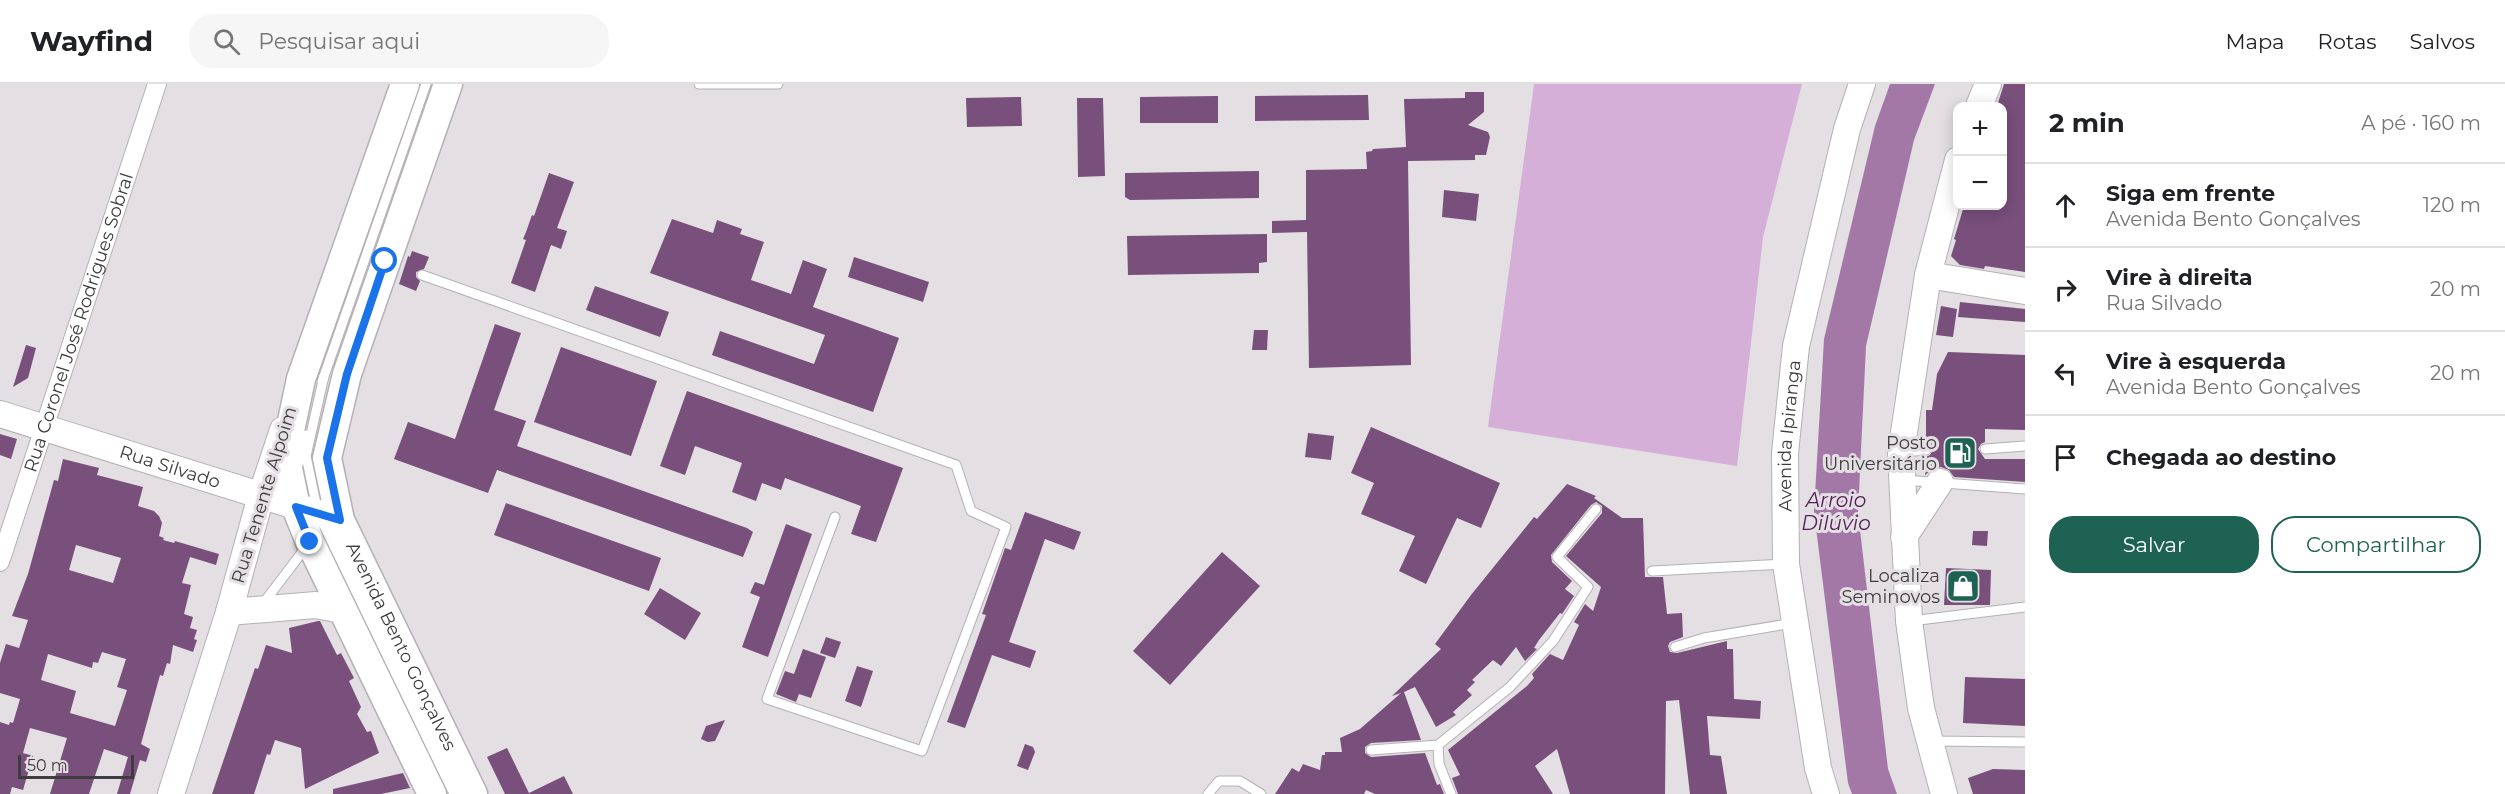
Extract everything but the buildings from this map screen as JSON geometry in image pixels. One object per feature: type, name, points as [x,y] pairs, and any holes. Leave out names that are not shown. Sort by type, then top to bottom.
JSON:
[{"type":"main road","name":"Avenida Bento Gonçalves","points":[[405,84],[312,378],[285,454],[473,794]]},
{"type":"main road","name":"Avenida Bento Gonçalves","points":[[432,794],[310,542],[347,374],[390,262],[448,84]]},
{"type":"main road","name":"Avenida Ipiranga","points":[[1826,794],[1818,768],[1786,564],[1785,453],[1796,346],[1847,129],[1862,84]]},
{"type":"main road","points":[[1981,102],[1988,84]]},
{"type":"main road","points":[[1944,794],[1921,708],[1909,621],[1901,480],[1913,445],[1928,275],[1953,179]]},
{"type":"main road","points":[[1928,275],[2025,291]]},
{"type":"main road","name":"Rua Tenente Alpoim","points":[[171,794],[229,612],[261,496],[312,378]]},
{"type":"main road","name":"Rua Silvado","points":[[0,414],[318,513]]},
{"type":"main road","points":[[1904,537],[1940,482]]},
{"type":"main road","name":"Rua Tenente Alpoim","points":[[229,612],[316,605],[342,610]]},
{"type":"street","name":"Rua Coronel José Rodrigues Sobral","points":[[0,562],[157,84]]},
{"type":"lane","points":[[426,84],[312,378],[313,457],[318,513],[454,794]]},
{"type":"lane","points":[[699,84],[778,84]]},
{"type":"lane","points":[[422,275],[956,465],[971,511],[1006,527],[922,751],[767,699],[835,517]]},
{"type":"lane","points":[[1985,449],[2025,446]]},
{"type":"lane","points":[[1901,480],[2025,489]]},
{"type":"lane","points":[[1371,750],[1438,745],[1510,687],[1553,641],[1588,587],[1557,557],[1596,510]]},
{"type":"lane","points":[[259,609],[310,542]]},
{"type":"lane","points":[[1652,571],[1786,564]]},
{"type":"lane","points":[[1909,621],[2025,607]]},
{"type":"lane","points":[[1675,648],[1713,636],[1796,623]]},
{"type":"lane","points":[[1930,741],[2025,742]]},
{"type":"lane","points":[[1438,745],[1439,764],[1451,794]]},
{"type":"lane","points":[[1208,794],[1219,781],[1240,781],[1261,794]]},
{"type":"shaded area","points":[[1534,84],[1802,84],[1763,237],[1737,466],[1488,427]]},
{"type":"water","name":"Arroio Dilúvio","points":[[1890,84],[1935,84],[1914,140],[1866,346],[1858,513],[1888,769],[1897,794],[1852,794],[1848,783],[1814,512],[1824,339],[1875,126]]},
{"type":"place","name":"Posto Universitário","points":[[1960,453]]},
{"type":"place","name":"Localiza Seminovos","points":[[1963,586]]},
{"type":"route","points":[[310,542],[296,507],[340,520],[327,458],[347,374],[385,261]]}]
